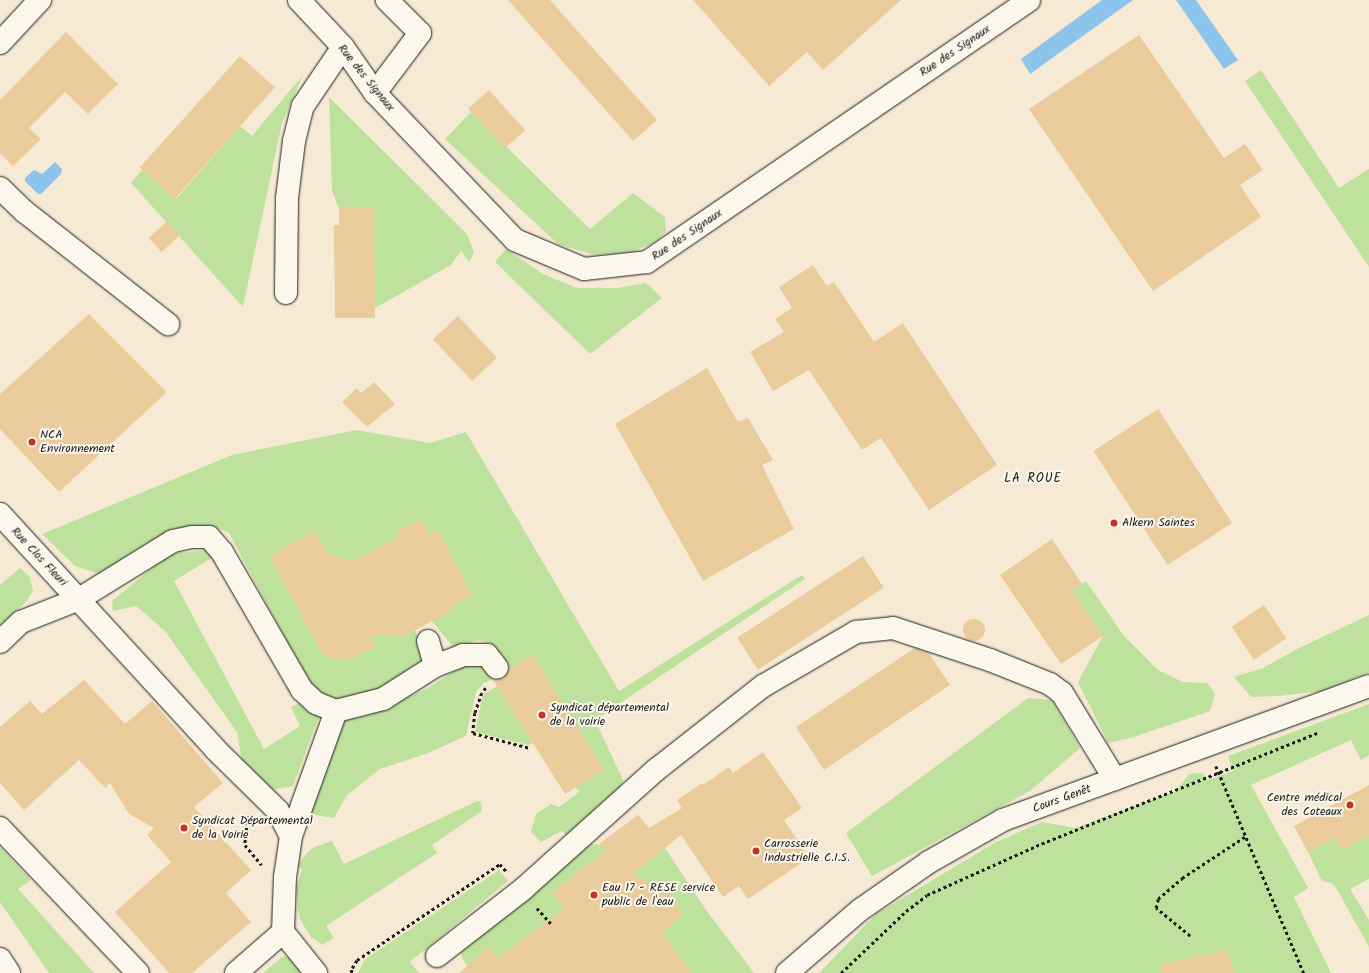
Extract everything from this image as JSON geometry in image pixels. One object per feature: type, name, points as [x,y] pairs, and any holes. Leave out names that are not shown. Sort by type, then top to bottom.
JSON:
[{"type":"street","points":[[0,43],[40,0]]},
{"type":"street","name":"Rue des Signaux","points":[[299,0],[342,47],[375,93],[515,240],[584,269],[647,262],[1030,0]]},
{"type":"street","points":[[375,93],[420,33],[387,0]]},
{"type":"street","points":[[286,293],[287,198],[294,141],[303,106],[342,47]]},
{"type":"street","points":[[0,188],[25,212],[168,324]]},
{"type":"street","name":"Rue Clos Fleuri","points":[[0,514],[215,749],[278,811],[291,836]]},
{"type":"street","points":[[0,642],[21,622],[79,599],[173,541],[192,537],[208,538],[222,552],[302,690],[316,703],[336,711],[383,699],[435,666],[463,655],[487,655],[494,677]]},
{"type":"street","points":[[437,956],[522,890],[657,769],[762,686],[856,632],[893,628],[990,660],[1050,684],[1062,693],[1116,779]]},
{"type":"street","points":[[428,641],[435,666]]},
{"type":"street","name":"Cours Genêt","points":[[787,973],[860,910],[928,862],[1003,820],[1369,686]]},
{"type":"street","points":[[316,973],[283,932],[285,877],[291,836],[336,711]]},
{"type":"street","points":[[0,828],[138,973]]},
{"type":"street","points":[[236,973],[283,932]]},
{"type":"street","points":[[0,959],[9,973]]},
{"type":"path","points":[[494,677],[482,693],[475,713],[473,733],[530,748]]},
{"type":"path","points":[[841,973],[906,910],[927,895],[1036,846],[1319,732]]},
{"type":"path","points":[[1207,746],[1304,973]]},
{"type":"path","points":[[248,814],[245,845],[270,873],[285,877]]},
{"type":"path","points":[[1190,936],[1156,908],[1158,899],[1182,878],[1246,836]]},
{"type":"green space","points":[[1261,70],[1339,188],[1369,169],[1369,267],[1245,81]]},
{"type":"green space","points":[[303,75],[282,123],[243,307],[131,183],[142,170],[176,199],[240,126],[252,136]]},
{"type":"green space","points":[[329,97],[467,234],[474,253],[469,262],[461,251],[451,265],[375,308],[332,190]]},
{"type":"green space","points":[[471,112],[590,229],[633,193],[665,217],[666,232],[655,242],[633,252],[594,255],[558,244],[445,139]]},
{"type":"green space","points":[[506,249],[543,274],[577,288],[617,288],[646,283],[662,298],[590,354],[495,262]]},
{"type":"green space","points":[[357,430],[430,443],[466,432],[619,691],[802,575],[805,579],[595,720],[623,780],[615,797],[566,835],[562,831],[541,842],[531,832],[536,814],[551,804],[559,807],[579,792],[575,787],[603,769],[533,655],[510,669],[503,656],[491,644],[478,640],[454,648],[432,621],[415,630],[426,664],[394,686],[360,698],[334,699],[310,686],[229,533],[215,527],[182,530],[103,575],[75,566],[42,534],[232,455]]},
{"type":"green space","points":[[205,550],[215,556],[174,581],[264,749],[300,726],[291,707],[305,701],[319,717],[293,786],[259,792],[242,761],[237,732],[165,631],[136,606],[113,611],[112,601],[169,554]]},
{"type":"green space","points":[[20,568],[30,577],[33,591],[26,602],[0,625],[0,585]]},
{"type":"green space","points":[[1086,581],[1124,636],[1158,670],[1183,682],[1207,683],[1215,694],[1210,711],[1131,738],[1108,743],[1078,682],[1103,636],[1072,591]]},
{"type":"green space","points":[[1369,615],[1369,672],[1323,691],[1278,696],[1251,697],[1234,677],[1263,668],[1297,649]]},
{"type":"green space","points":[[468,662],[483,662],[493,679],[484,683],[476,692],[466,736],[428,753],[380,769],[347,795],[334,818],[308,814],[336,729],[347,719],[366,716],[428,688]]},
{"type":"green space","points":[[498,686],[533,743],[528,745],[475,732],[482,698],[486,693]]},
{"type":"green space","points":[[1028,698],[1052,700],[1080,748],[1030,791],[872,876],[846,833]]},
{"type":"green space","points":[[1369,704],[1369,755],[1361,760],[1351,740],[1251,785],[1308,888],[1294,897],[1331,973],[819,973],[876,914],[996,842],[1042,822],[1075,828],[1176,791],[1189,774],[1203,773],[1208,780],[1233,771],[1228,756]]},
{"type":"green space","points":[[477,801],[481,802],[482,811],[432,845],[437,853],[326,926],[334,938],[322,945],[310,936],[300,919],[297,905],[297,886],[302,869],[297,866],[307,853],[314,847],[332,841],[344,864]]},
{"type":"green space","points":[[1369,835],[1369,879],[1350,889],[1369,920],[1369,947],[1338,891],[1332,883],[1322,881],[1308,852],[1335,838],[1342,850]]},
{"type":"green space","points":[[590,844],[665,848],[706,910],[754,973],[474,973],[463,960],[460,947]]},
{"type":"green space","points":[[0,847],[31,880],[18,889],[94,973],[49,973],[0,902]]},
{"type":"green space","points":[[499,870],[508,881],[410,962],[419,973],[358,973],[364,960]]},
{"type":"green space","points":[[283,956],[291,958],[303,973],[263,973]]},
{"type":"water","points":[[1102,0],[1133,0],[1030,74],[1021,59]]},
{"type":"water","points":[[1176,0],[1196,0],[1238,60],[1224,69]]},
{"type":"water","points":[[55,162],[62,169],[61,174],[41,194],[38,194],[25,181],[25,178],[34,170],[42,174]]},
{"type":"building","points":[[508,0],[550,0],[657,120],[633,141]]},
{"type":"building","points":[[693,0],[901,0],[823,70],[807,52],[769,86]]},
{"type":"building","points":[[66,32],[118,84],[88,114],[65,92],[29,128],[41,139],[13,166],[0,153],[0,100]]},
{"type":"building","points":[[1139,35],[1224,158],[1245,144],[1263,170],[1240,185],[1261,217],[1153,291],[1029,109]]},
{"type":"building","points":[[240,56],[275,87],[175,199],[140,167]]},
{"type":"building","points":[[489,90],[525,130],[504,149],[468,109]]},
{"type":"building","points":[[339,208],[374,208],[375,318],[335,318],[334,225],[339,225]]},
{"type":"building","points":[[167,221],[180,235],[162,252],[149,238]]},
{"type":"building","points":[[813,265],[827,286],[834,282],[874,342],[903,323],[997,465],[929,510],[881,438],[862,450],[809,370],[773,391],[750,352],[784,332],[775,319],[792,308],[779,287]]},
{"type":"building","points":[[89,314],[167,392],[59,492],[0,429],[0,394]]},
{"type":"building","points":[[458,316],[497,358],[472,381],[433,339]]},
{"type":"building","points":[[707,368],[738,422],[748,418],[773,460],[762,465],[794,529],[703,581],[615,424]]},
{"type":"building","points":[[374,382],[395,404],[367,427],[342,402],[357,388],[361,393]]},
{"type":"building","points":[[1158,409],[1232,523],[1167,565],[1093,451]]},
{"type":"building","points":[[422,519],[429,536],[438,531],[472,595],[449,608],[450,612],[406,635],[368,635],[376,646],[347,661],[323,655],[269,556],[315,532],[327,553],[352,561],[399,537],[396,532]]},
{"type":"building","points":[[1052,539],[1082,584],[1072,591],[1103,636],[1061,664],[1000,575]]},
{"type":"building","points":[[863,556],[884,588],[758,670],[737,638]]},
{"type":"building","points":[[1264,605],[1286,638],[1254,660],[1232,627]]},
{"type":"building","points":[[974,619],[982,622],[985,630],[982,638],[974,641],[966,638],[963,630],[966,622]]},
{"type":"building","points":[[915,648],[929,653],[950,685],[824,770],[796,727]]},
{"type":"building","name":"Syndicat départemental de la voirie","points":[[533,655],[604,770],[565,794],[493,680],[504,678],[509,669]]},
{"type":"building","name":"Syndicat Départemental de la Voirie","points":[[84,680],[125,724],[152,701],[223,783],[194,807],[251,870],[226,893],[251,922],[192,973],[169,973],[115,912],[171,862],[147,835],[154,828],[129,814],[110,783],[105,788],[79,760],[24,810],[0,783],[0,727],[30,701],[42,714]]},
{"type":"building","points":[[763,752],[802,808],[784,820],[809,858],[748,899],[739,886],[723,897],[681,835],[632,875],[669,893],[680,909],[681,917],[662,932],[691,973],[459,973],[488,947],[497,958],[564,909],[552,892],[606,851],[600,843],[638,815],[649,828],[682,808],[677,800],[702,783],[703,785],[729,767],[733,773]]},
{"type":"building","name":"Centre médical des Coteaux","points":[[1369,785],[1369,835],[1342,850],[1335,838],[1308,852],[1294,826]]},
{"type":"building","points":[[1228,950],[1234,973],[1161,973],[1160,964]]},
{"type":"place","name":"NCA Environnement","points":[[32,442]]},
{"type":"place","name":"Alkern Saintes","points":[[1114,523]]},
{"type":"place","name":"Syndicat départemental de la voirie","points":[[542,715]]},
{"type":"place","name":"Centre médical des Coteaux","points":[[1350,805]]},
{"type":"place","name":"Syndicat Départemental de la Voirie","points":[[184,828]]},
{"type":"place","name":"Carrosserie Industrielle C.I.S.","points":[[756,851]]},
{"type":"place","name":"Eau 17 - RESE service public de l'eau","points":[[594,895]]},
{"type":"district","name":"LA ROUE","points":[[1033,479]]}]
